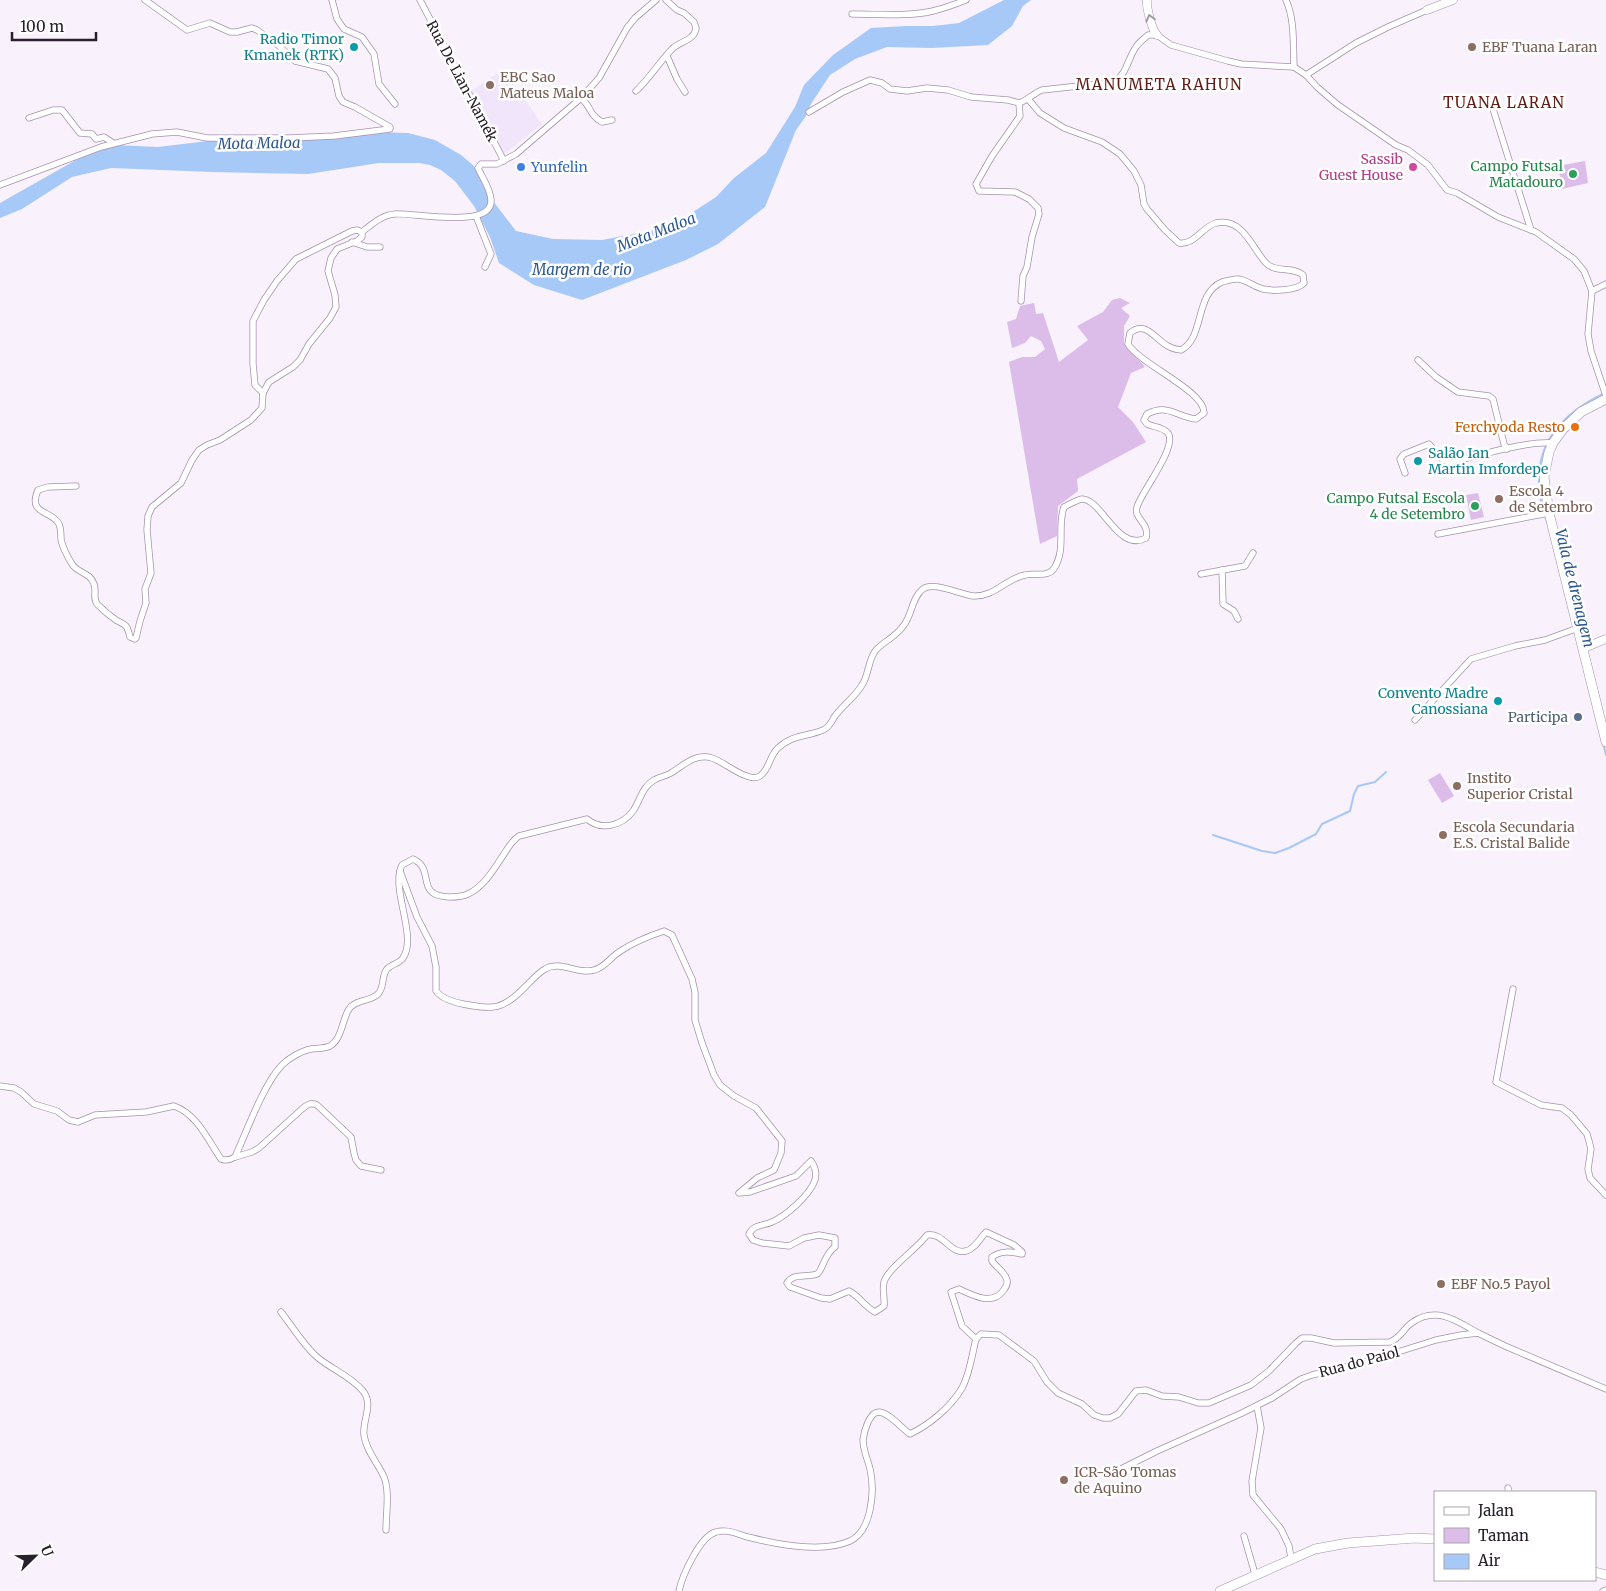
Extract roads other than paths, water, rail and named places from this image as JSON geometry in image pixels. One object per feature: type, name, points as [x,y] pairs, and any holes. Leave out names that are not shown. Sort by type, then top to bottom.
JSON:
[{"type":"main road","points":[[1606,398],[1581,412],[1563,429],[1549,452],[1544,477],[1549,513],[1575,629],[1584,648],[1606,742]]},
{"type":"main road","points":[[1220,1591],[1315,1549],[1348,1543],[1414,1538],[1434,1539]]},
{"type":"street","points":[[0,185],[74,156],[113,143],[152,134],[177,132],[207,138],[289,138],[334,136],[391,128],[343,102],[339,96],[335,78],[328,69],[295,61],[278,45],[256,30],[252,28],[230,32],[210,23],[188,30],[145,0]]},
{"type":"street","points":[[332,0],[336,19],[344,29],[362,36],[374,54],[378,84],[395,104]]},
{"type":"street","name":"Rua De Lian-Namék","points":[[420,0],[504,161]]},
{"type":"street","points":[[76,486],[48,487],[38,490],[36,504],[40,512],[54,517],[59,524],[62,535],[61,540],[71,563],[74,567],[88,575],[94,583],[96,590],[94,599],[97,605],[115,620],[124,624],[130,637],[134,639],[136,638],[146,603],[145,589],[151,573],[147,530],[148,516],[152,507],[181,482],[199,450],[207,444],[220,440],[251,420],[262,408],[263,393],[269,382],[293,367],[300,360],[315,336],[333,314],[336,307],[335,296],[328,271],[331,258],[337,249],[357,241],[362,237],[362,232],[382,217],[393,214],[440,217],[476,216],[490,207],[491,200],[478,168],[481,164],[497,164],[530,144],[581,98],[599,78],[626,28],[656,0]]},
{"type":"street","points":[[636,91],[675,46],[693,36],[696,28],[694,22],[666,0]]},
{"type":"street","points":[[852,14],[920,13],[934,11],[966,0]]},
{"type":"street","points":[[1147,0],[1154,32],[1171,45],[1241,64],[1294,67],[1306,75],[1317,87],[1338,104],[1428,165],[1447,190],[1457,193],[1498,217],[1536,232],[1574,259],[1584,271],[1592,291],[1588,334],[1591,351],[1606,398]]},
{"type":"street","points":[[1286,0],[1291,12],[1294,67]]},
{"type":"street","points":[[1306,75],[1356,43],[1388,26],[1453,0]]},
{"type":"street","points":[[809,112],[870,80],[882,83],[890,89],[907,91],[927,88],[948,90],[971,97],[1008,100],[1019,103],[1042,90],[1115,82],[1121,78],[1135,48],[1148,35],[1157,35]]},
{"type":"street","points":[[667,56],[685,92]]},
{"type":"street","points":[[581,98],[586,102],[594,118],[602,122],[612,120]]},
{"type":"street","points":[[235,1157],[277,1070],[284,1063],[303,1051],[326,1047],[334,1043],[347,1012],[352,1006],[378,994],[382,989],[387,969],[402,959],[407,937],[399,878],[402,865],[413,859],[419,862],[430,892],[444,897],[465,896],[484,881],[519,836],[587,819],[598,826],[608,826],[620,822],[633,810],[647,785],[690,760],[711,757],[740,773],[755,778],[758,777],[767,768],[778,747],[796,737],[824,730],[830,725],[836,715],[863,684],[876,649],[898,634],[904,625],[916,596],[927,586],[935,585],[956,593],[984,596],[1026,574],[1049,573],[1055,568],[1062,541],[1062,513],[1064,507],[1081,499],[1093,503],[1110,524],[1130,540],[1146,538],[1146,527],[1138,516],[1136,507],[1157,470],[1170,439],[1168,433],[1146,424],[1144,420],[1147,414],[1161,409],[1196,420],[1204,413],[1204,408],[1201,402],[1190,392],[1135,354],[1128,344],[1130,333],[1142,327],[1151,331],[1165,345],[1181,350],[1187,347],[1192,340],[1201,311],[1209,293],[1214,287],[1223,282],[1238,279],[1262,289],[1291,288],[1303,285],[1303,275],[1285,268],[1274,268],[1268,265],[1251,239],[1237,227],[1223,223],[1215,223],[1203,230],[1191,241],[1179,243],[1147,209],[1134,172],[1120,154],[1088,135],[1058,124],[1040,113],[1028,99]]},
{"type":"street","points":[[1019,103],[1020,116],[992,156],[976,184],[979,191],[1015,192],[1029,199],[1038,208],[1039,214],[1032,237],[1027,267],[1023,276],[1021,301]]},
{"type":"street","points":[[1493,109],[1531,230]]},
{"type":"street","points":[[29,118],[53,110],[62,110],[80,132],[92,134],[96,139],[104,137],[113,143]]},
{"type":"street","points":[[476,216],[491,254],[485,267]]},
{"type":"street","points":[[263,393],[255,385],[253,321],[264,300],[296,259],[352,232],[357,230],[362,232]]},
{"type":"street","points":[[352,242],[367,247],[380,247]]},
{"type":"street","points":[[1592,291],[1606,284]]},
{"type":"street","points":[[1418,360],[1436,377],[1458,392],[1489,396],[1493,399],[1504,444],[1507,449]]},
{"type":"street","points":[[1405,473],[1400,458],[1404,454],[1428,444],[1443,460],[1450,462],[1541,443],[1553,444]]},
{"type":"street","points":[[1438,534],[1549,513]]},
{"type":"street","points":[[1202,574],[1245,566],[1253,553]]},
{"type":"street","points":[[1222,570],[1223,604],[1234,610],[1238,619]]},
{"type":"street","points":[[1416,720],[1471,659],[1511,646],[1545,640],[1575,629]]},
{"type":"street","points":[[1584,648],[1606,639]]},
{"type":"street","points":[[400,869],[417,917],[432,946],[436,961],[436,991],[444,998],[457,1003],[483,1008],[496,1007],[507,1003],[534,977],[546,969],[558,966],[589,971],[597,970],[618,952],[654,934],[664,931],[672,935],[692,979],[695,1020],[714,1075],[720,1085],[756,1108],[782,1141],[781,1153],[774,1170],[758,1178],[739,1193],[750,1192],[796,1176],[804,1166],[812,1161],[815,1166],[815,1180],[808,1192],[796,1205],[772,1222],[758,1225],[751,1229],[749,1234],[753,1240],[788,1246],[804,1238],[819,1235],[835,1238],[835,1248],[830,1251],[817,1274],[796,1276],[789,1279],[786,1283],[790,1287],[821,1298],[830,1299],[849,1291],[854,1293],[865,1305],[875,1312],[884,1306],[883,1284],[888,1273],[920,1245],[927,1235],[934,1234],[940,1237],[958,1251],[966,1251],[976,1245],[986,1232],[993,1235],[1014,1245],[1022,1254],[1014,1252],[1002,1253],[992,1257],[992,1261],[1007,1281],[1007,1286],[1001,1294],[987,1299],[979,1298],[959,1289],[952,1292],[962,1326],[976,1339]]},
{"type":"street","points":[[1513,989],[1496,1082],[1541,1105],[1562,1108],[1571,1115],[1587,1134],[1591,1149],[1588,1170],[1590,1178],[1606,1195]]},
{"type":"street","points":[[0,1086],[14,1088],[34,1104],[57,1111],[69,1120],[78,1122],[95,1115],[146,1112],[174,1106],[189,1114],[195,1120],[221,1158],[226,1160],[259,1148],[302,1109],[308,1104],[313,1103],[351,1136],[356,1160],[361,1166],[381,1170]]},
{"type":"street","points":[[281,1312],[315,1356],[349,1379],[365,1394],[368,1402],[368,1414],[364,1434],[370,1453],[385,1479],[387,1488],[386,1530]]},
{"type":"street","points":[[679,1591],[682,1578],[695,1555],[705,1540],[714,1532],[726,1530],[750,1538],[787,1545],[815,1547],[850,1541],[860,1534],[866,1525],[874,1489],[863,1441],[870,1420],[874,1414],[879,1412],[889,1417],[910,1434],[922,1428],[944,1409],[963,1386],[976,1339],[981,1334],[998,1335],[1034,1361],[1047,1382],[1058,1393],[1082,1404],[1094,1415],[1103,1418],[1110,1418],[1118,1414],[1136,1391],[1146,1390],[1162,1396],[1179,1397],[1198,1403],[1209,1403],[1219,1400],[1251,1385],[1302,1338],[1334,1343],[1390,1342],[1398,1339],[1413,1322],[1425,1316],[1441,1314],[1504,1346],[1606,1389]]},
{"type":"street","name":"Rua do Paiol","points":[[1121,1469],[1157,1450],[1257,1406],[1301,1379],[1370,1361],[1436,1340],[1478,1333]]},
{"type":"street","points":[[1257,1406],[1260,1413],[1261,1438],[1252,1481],[1253,1495],[1281,1529],[1287,1539],[1291,1558]]},
{"type":"street","points":[[1244,1536],[1255,1574]]},
{"type":"water","name":"Margem de rio","points":[[1004,0],[1031,0],[1023,6],[1012,26],[988,45],[932,48],[887,47],[855,59],[830,75],[796,130],[765,207],[718,244],[686,260],[582,300],[534,285],[499,263],[490,237],[474,206],[455,181],[441,170],[419,163],[379,163],[308,174],[111,168],[72,177],[22,209],[0,218],[0,203],[76,160],[114,145],[158,147],[216,140],[246,144],[374,132],[408,133],[435,140],[461,155],[474,166],[486,192],[516,231],[553,239],[602,240],[676,226],[716,197],[734,178],[766,153],[795,107],[804,85],[833,55],[871,28],[933,26],[959,23]]},
{"type":"waterway","name":"Vala de drenagem","points":[[1548,525],[1539,491],[1540,464],[1544,450],[1550,438],[1567,417],[1603,394]]},
{"type":"waterway","name":"Vala de drenagem","points":[[1603,743],[1606,755]]},
{"type":"waterway","points":[[1213,835],[1262,851],[1275,853],[1289,848],[1316,834],[1322,824],[1350,811],[1358,786],[1375,782],[1386,772]]},
{"type":"place","name":"Radio Timor Kmanek (RTK)","points":[[354,47]]},
{"type":"place","name":"EBF Tuana Laran","points":[[1472,47]]},
{"type":"place","name":"EBC Sao Mateus Maloa","points":[[490,85]]},
{"type":"place","name":"Yunfelin","points":[[521,167]]},
{"type":"place","name":"Sassib Guest House","points":[[1413,167]]},
{"type":"place","name":"Campo Futsal Matadouro","points":[[1573,174]]},
{"type":"place","name":"Ferchyoda Resto","points":[[1575,427]]},
{"type":"place","name":"Salão Ian Martin Imfordepe","points":[[1418,461]]},
{"type":"place","name":"Escola 4 de Setembro","points":[[1499,499]]},
{"type":"place","name":"Campo Futsal Escola 4 de Setembro","points":[[1475,506]]},
{"type":"place","name":"Convento Madre Canossiana","points":[[1498,701]]},
{"type":"place","name":"Participa","points":[[1578,717]]},
{"type":"place","name":"Instito Superior Cristal","points":[[1457,786]]},
{"type":"place","name":"Escola Secundaria E.S. Cristal Balide","points":[[1443,835]]},
{"type":"place","name":"EBF No.5 Payol","points":[[1441,1284]]},
{"type":"place","name":"ICR-São Tomas de Aquino","points":[[1064,1480]]},
{"type":"district","name":"MANUMETA RAHUN","points":[[1159,84]]},
{"type":"district","name":"TUANA LARAN","points":[[1504,102]]},
{"type":"water label","name":"Mota Maloa","points":[[259,143]]},
{"type":"water label","name":"Mota Maloa","points":[[656,232]]}]
